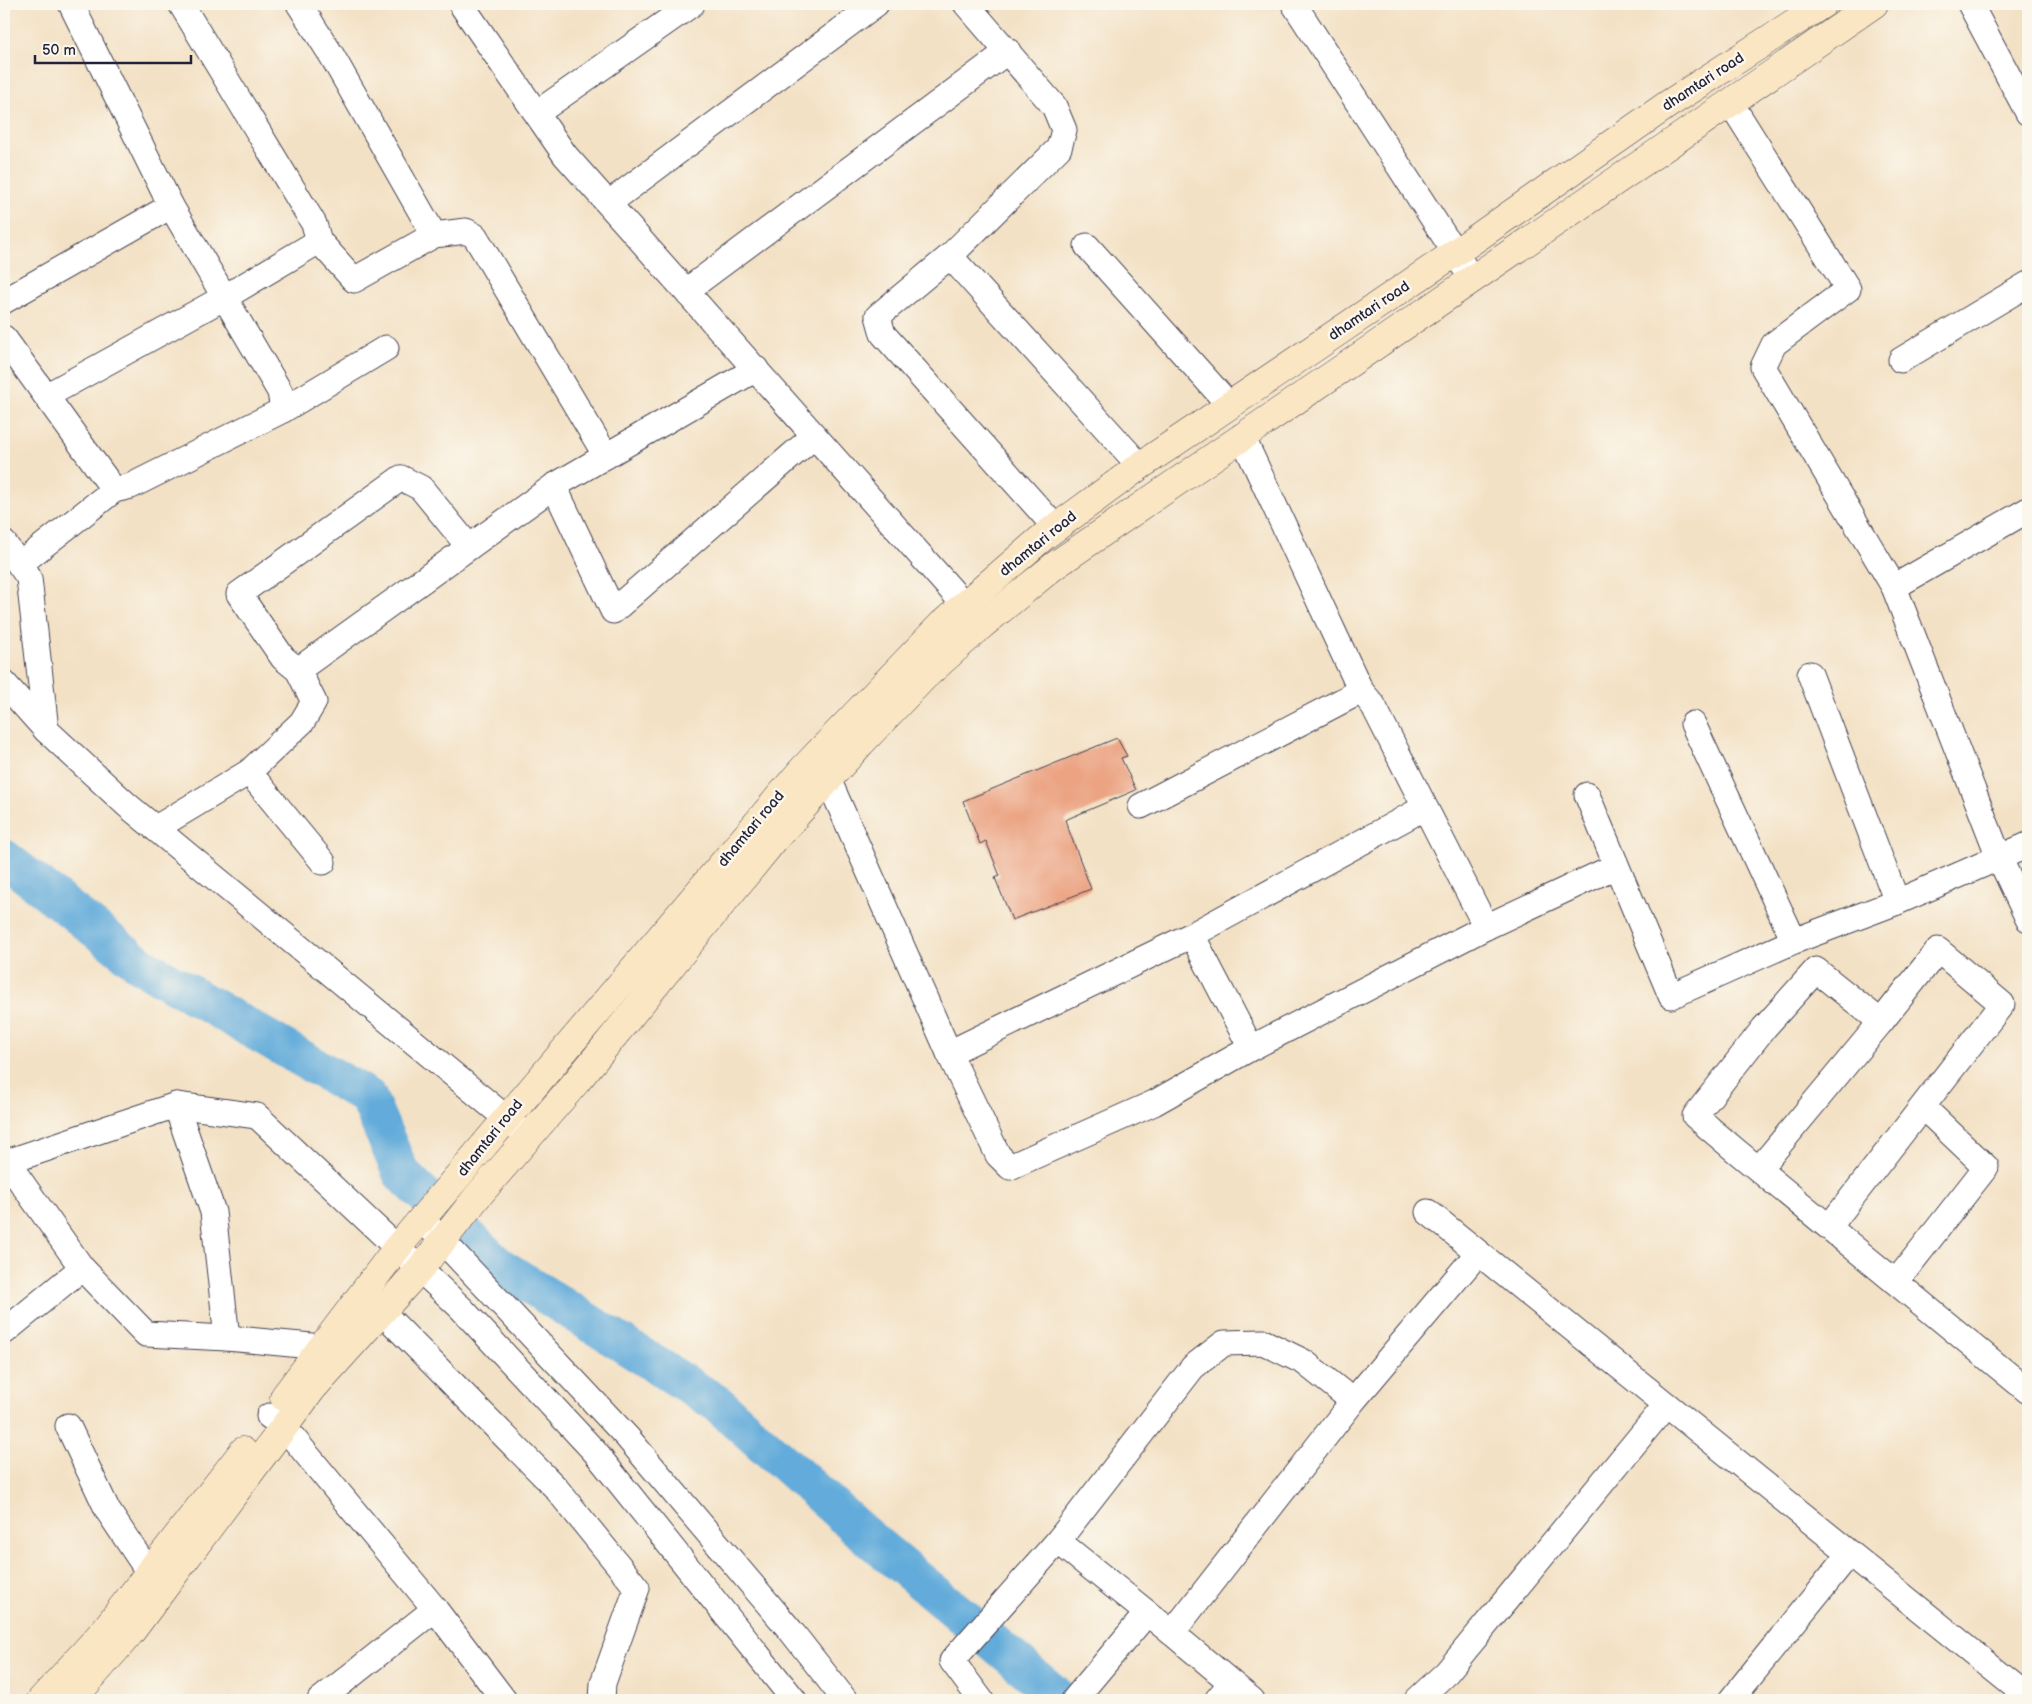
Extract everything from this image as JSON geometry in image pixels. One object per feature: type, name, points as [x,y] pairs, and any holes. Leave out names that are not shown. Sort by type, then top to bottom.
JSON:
[{"type":"main road","name":"dhamtari road","points":[[277,1422],[322,1347],[397,1248],[801,771],[942,624],[1056,528],[1140,466],[1668,105],[1823,4]]},
{"type":"main road","points":[[42,1700],[103,1632],[148,1571],[277,1422],[313,1388],[420,1269],[477,1197],[529,1137],[774,840],[828,779],[923,678],[982,624],[1054,566],[1874,4]]},
{"type":"main road","points":[[72,1700],[131,1632],[277,1422]]},
{"type":"street","points":[[71,4],[171,206],[280,392],[283,410]]},
{"type":"street","points":[[181,4],[314,224],[319,240],[354,280],[434,235],[466,231],[475,236],[606,456]]},
{"type":"street","points":[[299,4],[332,56],[434,235]]},
{"type":"street","points":[[537,113],[692,4]]},
{"type":"street","points":[[609,203],[876,4]]},
{"type":"street","points":[[966,4],[1054,106],[1064,130],[1062,139],[1059,148],[950,256],[878,316],[883,334],[1056,528]]},
{"type":"street","points":[[1294,4],[1472,279]]},
{"type":"street","points":[[1970,4],[2028,113]]},
{"type":"street","points":[[473,8],[537,113],[566,155],[982,624]]},
{"type":"street","points":[[686,291],[1008,51]]},
{"type":"street","points":[[1730,102],[1848,289],[1774,344],[1763,367],[1894,586],[1999,857],[2028,919]]},
{"type":"street","points":[[4,302],[171,206]]},
{"type":"street","points":[[46,396],[225,297],[319,240]]},
{"type":"street","points":[[1088,246],[1223,398],[1227,406]]},
{"type":"street","points":[[950,256],[1140,466]]},
{"type":"street","points":[[1901,360],[2028,284]]},
{"type":"street","points":[[4,338],[114,490]]},
{"type":"street","points":[[20,564],[114,490],[131,486],[283,410],[386,348]]},
{"type":"street","points":[[298,670],[554,486],[756,369]]},
{"type":"street","points":[[554,486],[613,612],[814,436]]},
{"type":"street","points":[[1242,436],[1361,692],[1373,705],[1486,927]]},
{"type":"street","points":[[156,828],[249,772],[302,722],[314,702],[298,670],[283,658],[240,594],[401,478],[422,488],[469,547]]},
{"type":"street","points":[[1894,586],[2028,510]]},
{"type":"street","points":[[4,543],[29,578],[46,730]]},
{"type":"street","points":[[1810,674],[1897,902]]},
{"type":"street","points":[[4,683],[46,730],[156,828],[529,1137]]},
{"type":"street","points":[[1141,806],[1361,692]]},
{"type":"street","points":[[1693,724],[1794,941]]},
{"type":"street","points":[[249,772],[323,862]]},
{"type":"street","points":[[828,779],[949,1054],[998,1155],[1010,1167],[1154,1103],[1251,1048],[1486,927],[1616,866]]},
{"type":"street","points":[[1587,795],[1672,996],[1794,941],[1897,902],[2028,845]]},
{"type":"street","points":[[949,1054],[1192,935],[1424,808]]},
{"type":"street","points":[[1192,935],[1251,1048]]},
{"type":"street","points":[[1759,1170],[1938,950],[2002,1004],[1829,1227]]},
{"type":"street","points":[[1881,1022],[1816,970],[1764,1028],[1695,1116],[2028,1391]]},
{"type":"street","points":[[176,1104],[213,1212],[228,1338]]},
{"type":"street","points":[[322,1347],[228,1338],[146,1334],[82,1268],[5,1163],[176,1104],[257,1116],[461,1308],[595,1452],[794,1700]]},
{"type":"street","points":[[1896,1282],[1986,1167],[1923,1107]]},
{"type":"street","points":[[1428,1212],[2028,1697]]},
{"type":"street","points":[[423,1218],[627,1437],[792,1631],[845,1700]]},
{"type":"street","points":[[1172,1633],[1353,1401],[1478,1253]]},
{"type":"street","points":[[4,1332],[82,1268]]},
{"type":"street","points":[[382,1312],[555,1487],[638,1588],[603,1682],[602,1700]]},
{"type":"street","points":[[981,1700],[952,1661],[1058,1541],[1193,1367],[1224,1343],[1263,1342],[1304,1362],[1353,1401]]},
{"type":"street","points":[[1417,1700],[1447,1672],[1666,1404]]},
{"type":"street","points":[[277,1422],[435,1609],[504,1700]]},
{"type":"street","points":[[68,1426],[108,1511],[148,1571]]},
{"type":"street","points":[[1058,1541],[1172,1633],[1224,1691],[1252,1700]]},
{"type":"street","points":[[1731,1700],[1850,1553]]},
{"type":"street","points":[[320,1700],[435,1609]]},
{"type":"street","points":[[1074,1700],[1147,1613]]},
{"type":"building","points":[[1117,738],[1127,756],[1121,758],[1136,790],[1065,820],[1091,889],[1012,920],[995,878],[1000,876],[986,841],[980,844],[963,801]]},
{"type":"waterway","points":[[4,858],[141,965],[368,1097],[401,1173],[498,1265],[718,1404],[859,1530],[966,1619]]},
{"type":"waterway","points":[[992,1641],[1056,1695]]}]
